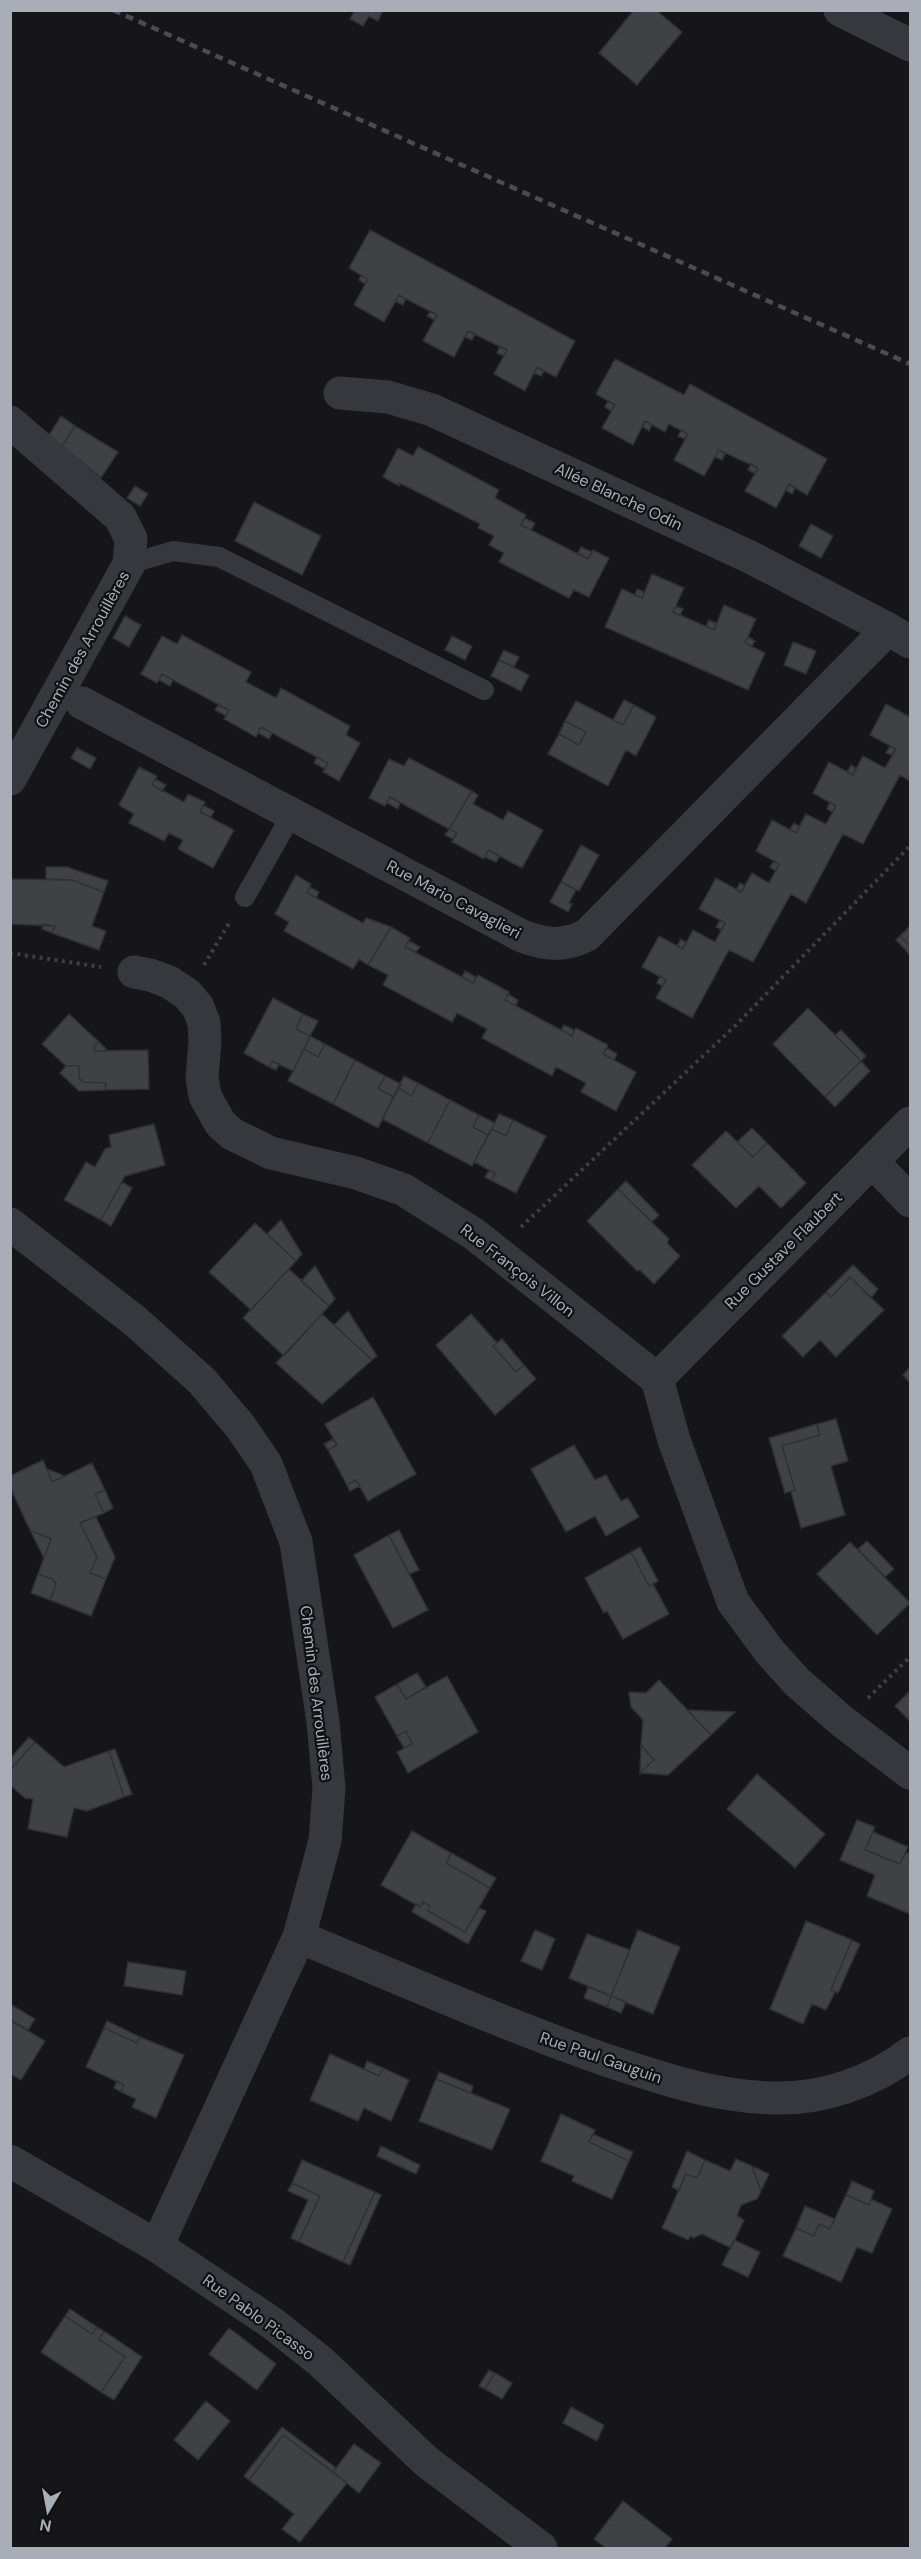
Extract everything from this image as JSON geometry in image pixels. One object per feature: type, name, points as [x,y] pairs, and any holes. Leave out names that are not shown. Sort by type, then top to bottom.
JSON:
[{"type":"street","points":[[840,10],[910,45]]},
{"type":"street","name":"Allée Blanche Odin","points":[[340,393],[388,397],[432,410],[750,557],[899,635]]},
{"type":"street","name":"Chemin des Arrouillères","points":[[10,422],[120,517],[131,539],[129,564],[10,779]]},
{"type":"street","name":"Rue Mario Cavaglieri","points":[[82,703],[522,936],[540,943],[557,945],[574,942],[587,935],[899,635]]},
{"type":"street","name":"Rue François Villon","points":[[134,972],[169,982],[187,994],[198,1006],[204,1023],[202,1078],[205,1096],[220,1123],[232,1134],[272,1153],[384,1181],[434,1207],[495,1251],[657,1379]]},
{"type":"street","name":"Rue Gustave Flaubert","points":[[657,1379],[910,1123]]},
{"type":"street","points":[[872,1161],[910,1201]]},
{"type":"street","name":"Chemin des Arrouillères","points":[[10,1224],[135,1321],[202,1381],[240,1426],[266,1464],[284,1505],[296,1542],[323,1722],[329,1788],[325,1841],[299,1937],[157,2246]]},
{"type":"street","points":[[657,1379],[674,1440],[733,1602],[770,1652],[797,1682],[843,1722],[910,1773]]},
{"type":"street","name":"Rue Paul Gauguin","points":[[299,1937],[554,2042],[673,2083],[726,2094],[776,2098],[800,2097],[835,2090],[860,2082],[894,2066],[910,2053]]},
{"type":"street","name":"Rue Pablo Picasso","points":[[10,2161],[157,2246],[272,2323],[320,2361],[427,2462],[542,2548]]},
{"type":"lane","points":[[129,564],[173,551],[219,557],[484,690]]},
{"type":"lane","points":[[245,897],[292,814]]},
{"type":"path","points":[[495,1251],[736,1025],[910,846]]},
{"type":"path","points":[[187,994],[245,897]]},
{"type":"path","points":[[10,953],[134,972]]},
{"type":"path","points":[[843,1722],[910,1657]]},
{"type":"building","points":[[355,10],[383,10],[378,21],[369,16],[363,26],[350,19]]},
{"type":"building","points":[[634,10],[656,10],[682,32],[637,85],[599,53]]},
{"type":"building","points":[[370,230],[575,341],[556,377],[537,367],[525,391],[494,374],[507,350],[468,331],[454,357],[423,341],[437,315],[399,295],[384,322],[354,305],[368,279],[349,268]]},
{"type":"building","points":[[361,275],[368,279],[365,284],[359,280]]},
{"type":"building","points":[[399,295],[406,299],[403,305],[395,301]]},
{"type":"building","points":[[431,311],[437,315],[434,320],[427,316]]},
{"type":"building","points":[[468,331],[475,334],[472,340],[465,337]]},
{"type":"building","points":[[500,346],[507,350],[504,356],[497,353]]},
{"type":"building","points":[[615,359],[684,395],[690,384],[827,459],[807,495],[789,484],[776,508],[745,491],[758,468],[719,450],[704,476],[674,460],[688,434],[669,424],[665,432],[645,421],[633,445],[602,428],[615,405],[596,394]]},
{"type":"building","points":[[537,367],[544,371],[541,376],[534,373]]},
{"type":"building","points":[[608,401],[615,405],[611,411],[605,407]]},
{"type":"building","points":[[61,416],[75,426],[62,446],[49,435]]},
{"type":"building","points":[[645,421],[652,425],[649,431],[643,427]]},
{"type":"building","points":[[75,426],[118,452],[101,478],[62,446]]},
{"type":"building","points":[[681,430],[688,434],[685,439],[678,436]]},
{"type":"building","points":[[418,447],[499,490],[495,498],[526,515],[521,525],[588,559],[593,550],[609,558],[589,597],[574,590],[569,598],[499,562],[504,553],[489,545],[494,536],[478,528],[480,524],[400,483],[399,486],[383,477],[398,448],[413,456]]},
{"type":"building","points":[[719,450],[725,454],[722,460],[715,457]]},
{"type":"building","points":[[751,464],[758,468],[755,474],[748,470]]},
{"type":"building","points":[[789,484],[795,488],[792,494],[786,490]]},
{"type":"building","points":[[135,486],[148,494],[140,506],[127,498]]},
{"type":"building","points":[[254,502],[321,536],[302,575],[235,541]]},
{"type":"building","points":[[524,518],[535,523],[531,530],[521,525]]},
{"type":"building","points":[[811,524],[833,536],[821,558],[799,546]]},
{"type":"building","points":[[581,547],[592,552],[588,559],[578,553]]},
{"type":"building","points":[[652,574],[684,588],[673,612],[714,630],[724,605],[756,619],[745,643],[765,653],[748,690],[605,627],[622,589],[642,598]]},
{"type":"building","points":[[637,589],[644,592],[642,598],[635,595]]},
{"type":"building","points":[[676,606],[683,609],[680,615],[673,612]]},
{"type":"building","points":[[125,616],[141,625],[129,647],[113,638]]},
{"type":"building","points":[[709,620],[716,623],[714,630],[706,626]]},
{"type":"building","points":[[182,635],[251,672],[246,682],[276,698],[281,688],[350,726],[346,735],[360,743],[339,781],[323,772],[328,763],[261,727],[256,737],[224,719],[229,710],[162,674],[157,683],[141,674],[162,636],[177,644]]},
{"type":"building","points":[[452,636],[472,646],[465,660],[445,650]]},
{"type":"building","points":[[748,637],[755,641],[752,646],[745,643]]},
{"type":"building","points":[[793,642],[816,651],[806,674],[784,665]]},
{"type":"building","points":[[504,650],[519,657],[514,667],[499,660]]},
{"type":"building","points":[[499,660],[529,675],[521,691],[491,676]]},
{"type":"building","points":[[162,674],[173,680],[170,686],[159,680]]},
{"type":"building","points":[[624,700],[634,705],[623,725],[613,720]]},
{"type":"building","points":[[576,701],[623,725],[634,705],[656,717],[636,756],[626,750],[608,786],[548,754],[559,734],[579,745],[586,732],[565,721]]},
{"type":"building","points":[[886,704],[910,717],[910,781],[900,775],[863,844],[843,834],[806,903],[791,894],[753,962],[729,950],[692,1018],[656,998],[666,980],[642,967],[659,936],[683,949],[693,930],[715,942],[725,923],[699,909],[716,878],[741,892],[752,873],[769,883],[779,864],[756,851],[772,820],[796,833],[806,814],[826,824],[836,806],[813,793],[829,762],[853,775],[863,756],[885,768],[896,749],[870,735]]},
{"type":"building","points":[[218,705],[229,710],[226,716],[215,710]]},
{"type":"building","points":[[565,721],[586,732],[579,745],[559,734]]},
{"type":"building","points":[[261,727],[272,733],[269,739],[258,733]]},
{"type":"building","points":[[890,746],[896,749],[892,755],[886,753]]},
{"type":"building","points":[[77,748],[96,758],[90,769],[71,758]]},
{"type":"building","points":[[317,757],[328,763],[325,769],[314,763]]},
{"type":"building","points":[[409,758],[472,791],[449,829],[390,797],[385,806],[369,798],[389,759],[404,766]]},
{"type":"building","points":[[851,765],[856,768],[853,775],[847,772]]},
{"type":"building","points":[[139,767],[157,776],[152,785],[184,802],[188,794],[205,802],[200,812],[234,830],[213,868],[178,849],[183,840],[169,833],[164,841],[129,823],[134,814],[119,805]]},
{"type":"building","points":[[155,779],[166,785],[162,791],[152,785]]},
{"type":"building","points":[[472,791],[478,795],[473,804],[503,820],[508,811],[543,830],[522,868],[488,850],[484,859],[452,842],[457,833],[449,829]]},
{"type":"building","points":[[390,797],[400,803],[398,809],[387,803]]},
{"type":"building","points":[[830,802],[836,806],[832,812],[827,809]]},
{"type":"building","points":[[203,805],[214,811],[211,817],[200,812]]},
{"type":"building","points":[[794,823],[799,826],[796,833],[790,829]]},
{"type":"building","points":[[449,829],[457,833],[453,839],[445,835]]},
{"type":"building","points":[[581,845],[599,855],[579,891],[561,882]]},
{"type":"building","points":[[488,850],[500,856],[496,862],[485,857]]},
{"type":"building","points":[[774,861],[779,864],[776,871],[770,867]]},
{"type":"building","points":[[46,867],[67,867],[108,881],[104,892],[72,880],[46,879]]},
{"type":"building","points":[[296,875],[311,884],[307,893],[363,923],[366,918],[391,927],[368,965],[359,959],[353,969],[284,931],[289,922],[275,914]]},
{"type":"building","points":[[10,879],[72,880],[104,892],[92,926],[106,931],[99,950],[52,933],[55,926],[10,924]]},
{"type":"building","points":[[561,882],[576,890],[569,903],[572,904],[568,912],[550,902]]},
{"type":"building","points":[[740,883],[745,886],[741,892],[736,890]]},
{"type":"building","points":[[310,887],[319,892],[316,898],[307,893]]},
{"type":"building","points":[[720,920],[725,923],[722,930],[716,927]]},
{"type":"building","points":[[42,924],[55,926],[52,933],[42,929]]},
{"type":"building","points":[[910,926],[910,946],[900,936]]},
{"type":"building","points":[[391,927],[410,938],[405,947],[473,983],[478,975],[509,992],[505,1000],[572,1036],[576,1028],[608,1045],[603,1054],[636,1072],[616,1111],[581,1092],[586,1083],[556,1067],[552,1076],[482,1038],[487,1029],[457,1013],[452,1022],[383,985],[388,975],[368,965]]},
{"type":"building","points":[[900,936],[910,946],[910,955],[896,940]]},
{"type":"building","points":[[681,939],[686,942],[683,949],[677,946]]},
{"type":"building","points":[[409,941],[420,947],[416,952],[405,947]]},
{"type":"building","points":[[465,971],[476,977],[473,983],[462,977]]},
{"type":"building","points":[[660,976],[666,980],[662,986],[657,983]]},
{"type":"building","points":[[508,994],[518,1000],[516,1006],[505,1000]]},
{"type":"building","points":[[273,998],[303,1014],[296,1029],[310,1036],[293,1071],[272,1061],[269,1067],[244,1053]]},
{"type":"building","points":[[808,1008],[861,1061],[825,1097],[773,1044]]},
{"type":"building","points":[[69,1014],[99,1042],[93,1048],[96,1051],[148,1050],[149,1089],[105,1090],[106,1083],[83,1082],[79,1078],[79,1066],[66,1066],[42,1044]]},
{"type":"building","points":[[303,1014],[318,1021],[310,1036],[296,1029]]},
{"type":"building","points":[[564,1025],[574,1030],[572,1036],[561,1030]]},
{"type":"building","points":[[841,1030],[866,1056],[861,1061],[835,1035]]},
{"type":"building","points":[[310,1036],[325,1044],[318,1057],[304,1049]]},
{"type":"building","points":[[99,1042],[108,1051],[96,1051],[93,1048]]},
{"type":"building","points":[[325,1044],[355,1060],[333,1104],[288,1081],[304,1049],[318,1057]]},
{"type":"building","points":[[607,1048],[617,1054],[614,1060],[603,1054]]},
{"type":"building","points":[[355,1060],[385,1076],[378,1089],[394,1097],[378,1128],[333,1104]]},
{"type":"building","points":[[272,1061],[279,1064],[276,1070],[269,1067]]},
{"type":"building","points":[[861,1061],[870,1071],[835,1107],[825,1097]]},
{"type":"building","points":[[66,1066],[79,1066],[79,1078],[83,1082],[106,1083],[105,1090],[79,1091],[60,1073]]},
{"type":"building","points":[[385,1076],[401,1084],[394,1097],[378,1089]]},
{"type":"building","points":[[404,1076],[418,1083],[412,1096],[398,1088]]},
{"type":"building","points":[[418,1083],[450,1100],[428,1143],[382,1119],[398,1088],[412,1096]]},
{"type":"building","points":[[450,1100],[479,1115],[473,1127],[488,1135],[472,1166],[428,1143]]},
{"type":"building","points":[[499,1114],[513,1120],[506,1136],[492,1129]]},
{"type":"building","points":[[479,1115],[495,1123],[488,1135],[473,1127]]},
{"type":"building","points":[[513,1120],[546,1136],[516,1193],[492,1181],[495,1173],[474,1162],[492,1129],[506,1136]]},
{"type":"building","points":[[154,1124],[165,1165],[125,1176],[101,1220],[64,1200],[86,1162],[95,1167],[105,1149],[111,1147],[109,1135]]},
{"type":"building","points":[[752,1128],[767,1143],[753,1157],[737,1142]]},
{"type":"building","points":[[726,1131],[753,1157],[767,1143],[806,1183],[781,1208],[759,1186],[736,1208],[692,1165]]},
{"type":"building","points":[[489,1170],[495,1173],[492,1181],[485,1177]]},
{"type":"building","points":[[626,1181],[659,1215],[652,1222],[618,1189]]},
{"type":"building","points":[[122,1182],[132,1188],[111,1226],[101,1220]]},
{"type":"building","points":[[618,1189],[669,1239],[667,1243],[680,1256],[654,1284],[640,1270],[637,1271],[587,1221]]},
{"type":"building","points":[[281,1220],[302,1254],[296,1261],[267,1234]]},
{"type":"building","points":[[255,1223],[296,1261],[251,1310],[209,1272]]},
{"type":"building","points":[[853,1265],[878,1289],[871,1298],[850,1277],[831,1297],[826,1292]]},
{"type":"building","points":[[315,1266],[335,1299],[329,1306],[301,1281]]},
{"type":"building","points":[[289,1269],[329,1306],[284,1356],[243,1318]]},
{"type":"building","points":[[850,1277],[884,1310],[836,1357],[820,1340],[803,1357],[782,1336],[826,1292],[831,1297]]},
{"type":"building","points":[[348,1311],[377,1356],[372,1360],[334,1325]]},
{"type":"building","points":[[322,1314],[372,1360],[322,1404],[276,1363]]},
{"type":"building","points":[[471,1314],[497,1343],[493,1346],[516,1372],[524,1365],[536,1379],[495,1415],[436,1345]]},
{"type":"building","points":[[502,1339],[524,1365],[516,1372],[493,1346]]},
{"type":"building","points":[[910,1367],[910,1383],[903,1375]]},
{"type":"building","points":[[373,1397],[416,1474],[368,1501],[356,1480],[347,1485],[328,1450],[337,1445],[325,1424]]},
{"type":"building","points":[[836,1419],[848,1461],[831,1466],[845,1515],[801,1528],[791,1492],[795,1490],[782,1446],[820,1435],[817,1424]]},
{"type":"building","points":[[817,1424],[820,1435],[782,1446],[795,1490],[785,1493],[769,1438]]},
{"type":"building","points":[[333,1439],[337,1445],[328,1450],[324,1444]]},
{"type":"building","points":[[574,1445],[595,1480],[606,1475],[621,1501],[628,1498],[639,1517],[606,1536],[595,1516],[566,1532],[531,1469]]},
{"type":"building","points":[[43,1460],[52,1482],[92,1463],[105,1490],[95,1494],[104,1513],[80,1523],[97,1557],[90,1573],[106,1579],[91,1616],[50,1600],[56,1584],[53,1579],[38,1574],[51,1539],[30,1530],[10,1487],[10,1476]]},
{"type":"building","points":[[47,1469],[65,1476],[52,1482]]},
{"type":"building","points":[[356,1480],[360,1486],[350,1491],[347,1485]]},
{"type":"building","points":[[105,1490],[113,1508],[104,1513],[95,1494]]},
{"type":"building","points":[[96,1517],[115,1557],[106,1579],[90,1573],[97,1557],[80,1523]]},
{"type":"building","points":[[30,1530],[51,1539],[44,1558]]},
{"type":"building","points":[[399,1530],[419,1570],[409,1574],[389,1535]]},
{"type":"building","points":[[389,1535],[428,1610],[393,1628],[354,1555]]},
{"type":"building","points":[[867,1541],[894,1569],[885,1577],[858,1549]]},
{"type":"building","points":[[850,1542],[910,1603],[877,1635],[817,1574]]},
{"type":"building","points":[[640,1547],[658,1581],[649,1586],[631,1552]]},
{"type":"building","points":[[631,1552],[649,1586],[653,1584],[669,1614],[623,1639],[607,1611],[604,1613],[585,1578]]},
{"type":"building","points":[[38,1574],[53,1579],[56,1584],[50,1600],[31,1593]]},
{"type":"building","points":[[417,1673],[426,1687],[406,1699],[397,1684]]},
{"type":"building","points":[[447,1676],[478,1732],[408,1773],[397,1752],[412,1744],[406,1731],[397,1736],[375,1697],[397,1684],[406,1699]]},
{"type":"building","points":[[659,1680],[711,1735],[668,1775],[640,1773],[654,1760],[641,1745],[643,1720],[631,1707],[629,1692],[646,1693]]},
{"type":"building","points":[[910,1691],[910,1719],[909,1720],[895,1706]]},
{"type":"building","points":[[687,1710],[735,1712],[711,1735]]},
{"type":"building","points":[[406,1731],[412,1744],[404,1748],[397,1736]]},
{"type":"building","points":[[29,1737],[35,1742],[10,1770],[10,1759]]},
{"type":"building","points":[[35,1742],[64,1767],[109,1751],[124,1797],[87,1811],[74,1808],[67,1837],[28,1829],[33,1799],[25,1798],[10,1785],[10,1770]]},
{"type":"building","points":[[641,1745],[654,1760],[640,1773]]},
{"type":"building","points":[[115,1749],[132,1794],[124,1797],[109,1751]]},
{"type":"building","points":[[757,1774],[825,1834],[795,1868],[727,1809]]},
{"type":"building","points":[[857,1820],[875,1827],[865,1850],[900,1864],[906,1852],[910,1854],[910,1914],[867,1896],[875,1875],[840,1860]]},
{"type":"building","points":[[412,1831],[451,1853],[446,1863],[490,1888],[465,1932],[428,1911],[430,1906],[423,1902],[420,1907],[381,1885]]},
{"type":"building","points":[[873,1832],[908,1847],[900,1864],[865,1850]]},
{"type":"building","points":[[451,1853],[496,1878],[490,1888],[446,1863]]},
{"type":"building","points":[[423,1902],[430,1906],[428,1911],[465,1932],[479,1908],[486,1911],[468,1944],[412,1912],[416,1904],[420,1907]]},
{"type":"building","points":[[806,1921],[852,1940],[831,1990],[835,1992],[826,2010],[812,2004],[803,2024],[770,2009]]},
{"type":"building","points":[[535,1930],[555,1939],[542,1970],[521,1961]]},
{"type":"building","points":[[638,1930],[680,1947],[653,2014],[611,1996]]},
{"type":"building","points":[[587,1934],[630,1950],[611,1996],[569,1978]]},
{"type":"building","points":[[852,1940],[860,1944],[838,1993],[831,1990]]},
{"type":"building","points":[[128,1962],[186,1971],[182,1995],[124,1986]]},
{"type":"building","points":[[588,1987],[611,1996],[607,2007],[584,1998]]},
{"type":"building","points":[[611,1996],[626,2002],[621,2013],[607,2007]]},
{"type":"building","points":[[10,2004],[35,2019],[28,2030],[10,2020]]},
{"type":"building","points":[[10,2020],[45,2041],[21,2080],[10,2074]]},
{"type":"building","points":[[107,2021],[140,2037],[137,2043],[104,2028]]},
{"type":"building","points":[[104,2028],[137,2043],[140,2037],[184,2055],[156,2118],[132,2107],[136,2099],[121,2092],[124,2085],[86,2067]]},
{"type":"building","points":[[330,2054],[379,2076],[383,2068],[409,2080],[391,2121],[364,2108],[358,2121],[310,2100]]},
{"type":"building","points":[[367,2061],[383,2068],[379,2076],[364,2069]]},
{"type":"building","points":[[439,2072],[473,2086],[471,2093],[436,2079]]},
{"type":"building","points":[[436,2079],[510,2109],[492,2150],[419,2121]]},
{"type":"building","points":[[117,2081],[124,2085],[121,2092],[114,2088]]},
{"type":"building","points":[[561,2114],[595,2130],[589,2142],[629,2161],[612,2199],[572,2181],[574,2176],[541,2161]]},
{"type":"building","points":[[593,2134],[633,2152],[629,2161],[589,2142]]},
{"type":"building","points":[[381,2146],[420,2165],[416,2174],[377,2156]]},
{"type":"building","points":[[687,2151],[705,2160],[697,2178],[686,2174],[679,2191],[672,2187]]},
{"type":"building","points":[[736,2159],[752,2166],[761,2191],[757,2199],[741,2205],[737,2216],[744,2220],[731,2248],[702,2234],[693,2238],[691,2236],[688,2240],[662,2228],[686,2174],[697,2178],[705,2160],[730,2171]]},
{"type":"building","points":[[302,2160],[375,2192],[343,2262],[299,2242],[320,2196],[292,2183]]},
{"type":"building","points":[[752,2166],[769,2174],[761,2191]]},
{"type":"building","points":[[852,2181],[874,2191],[869,2205],[846,2195]]},
{"type":"building","points":[[292,2183],[320,2196],[299,2242],[291,2238],[308,2200],[288,2191]]},
{"type":"building","points":[[375,2192],[381,2195],[350,2265],[343,2262]]},
{"type":"building","points":[[846,2195],[869,2205],[871,2199],[892,2209],[872,2253],[857,2247],[841,2282],[783,2256],[796,2228],[814,2236],[819,2224],[830,2229]]},
{"type":"building","points":[[805,2206],[835,2219],[830,2229],[819,2224],[814,2236],[796,2228]]},
{"type":"building","points":[[734,2240],[760,2252],[748,2277],[722,2265]]},
{"type":"building","points":[[70,2309],[97,2327],[92,2334],[65,2316]]},
{"type":"building","points":[[65,2316],[92,2334],[97,2327],[104,2331],[99,2339],[125,2357],[101,2392],[41,2352]]},
{"type":"building","points":[[229,2328],[276,2364],[257,2390],[209,2354]]},
{"type":"building","points":[[104,2331],[142,2357],[114,2400],[101,2392],[125,2357],[99,2339]]},
{"type":"building","points":[[489,2370],[495,2373],[485,2389],[479,2386]]},
{"type":"building","points":[[495,2373],[512,2383],[502,2399],[485,2389]]},
{"type":"building","points":[[206,2401],[230,2421],[198,2460],[174,2440]]},
{"type":"building","points":[[571,2407],[604,2425],[597,2441],[563,2423]]},
{"type":"building","points":[[282,2427],[336,2468],[333,2472],[283,2435],[249,2480],[244,2476]]},
{"type":"building","points":[[283,2435],[347,2483],[300,2542],[282,2529],[294,2514],[249,2480]]},
{"type":"building","points":[[354,2444],[381,2463],[359,2493],[333,2472]]},
{"type":"building","points":[[623,2501],[672,2539],[665,2548],[606,2548],[594,2539]]},
{"type":"railway","points":[[113,10],[910,364]]}]
